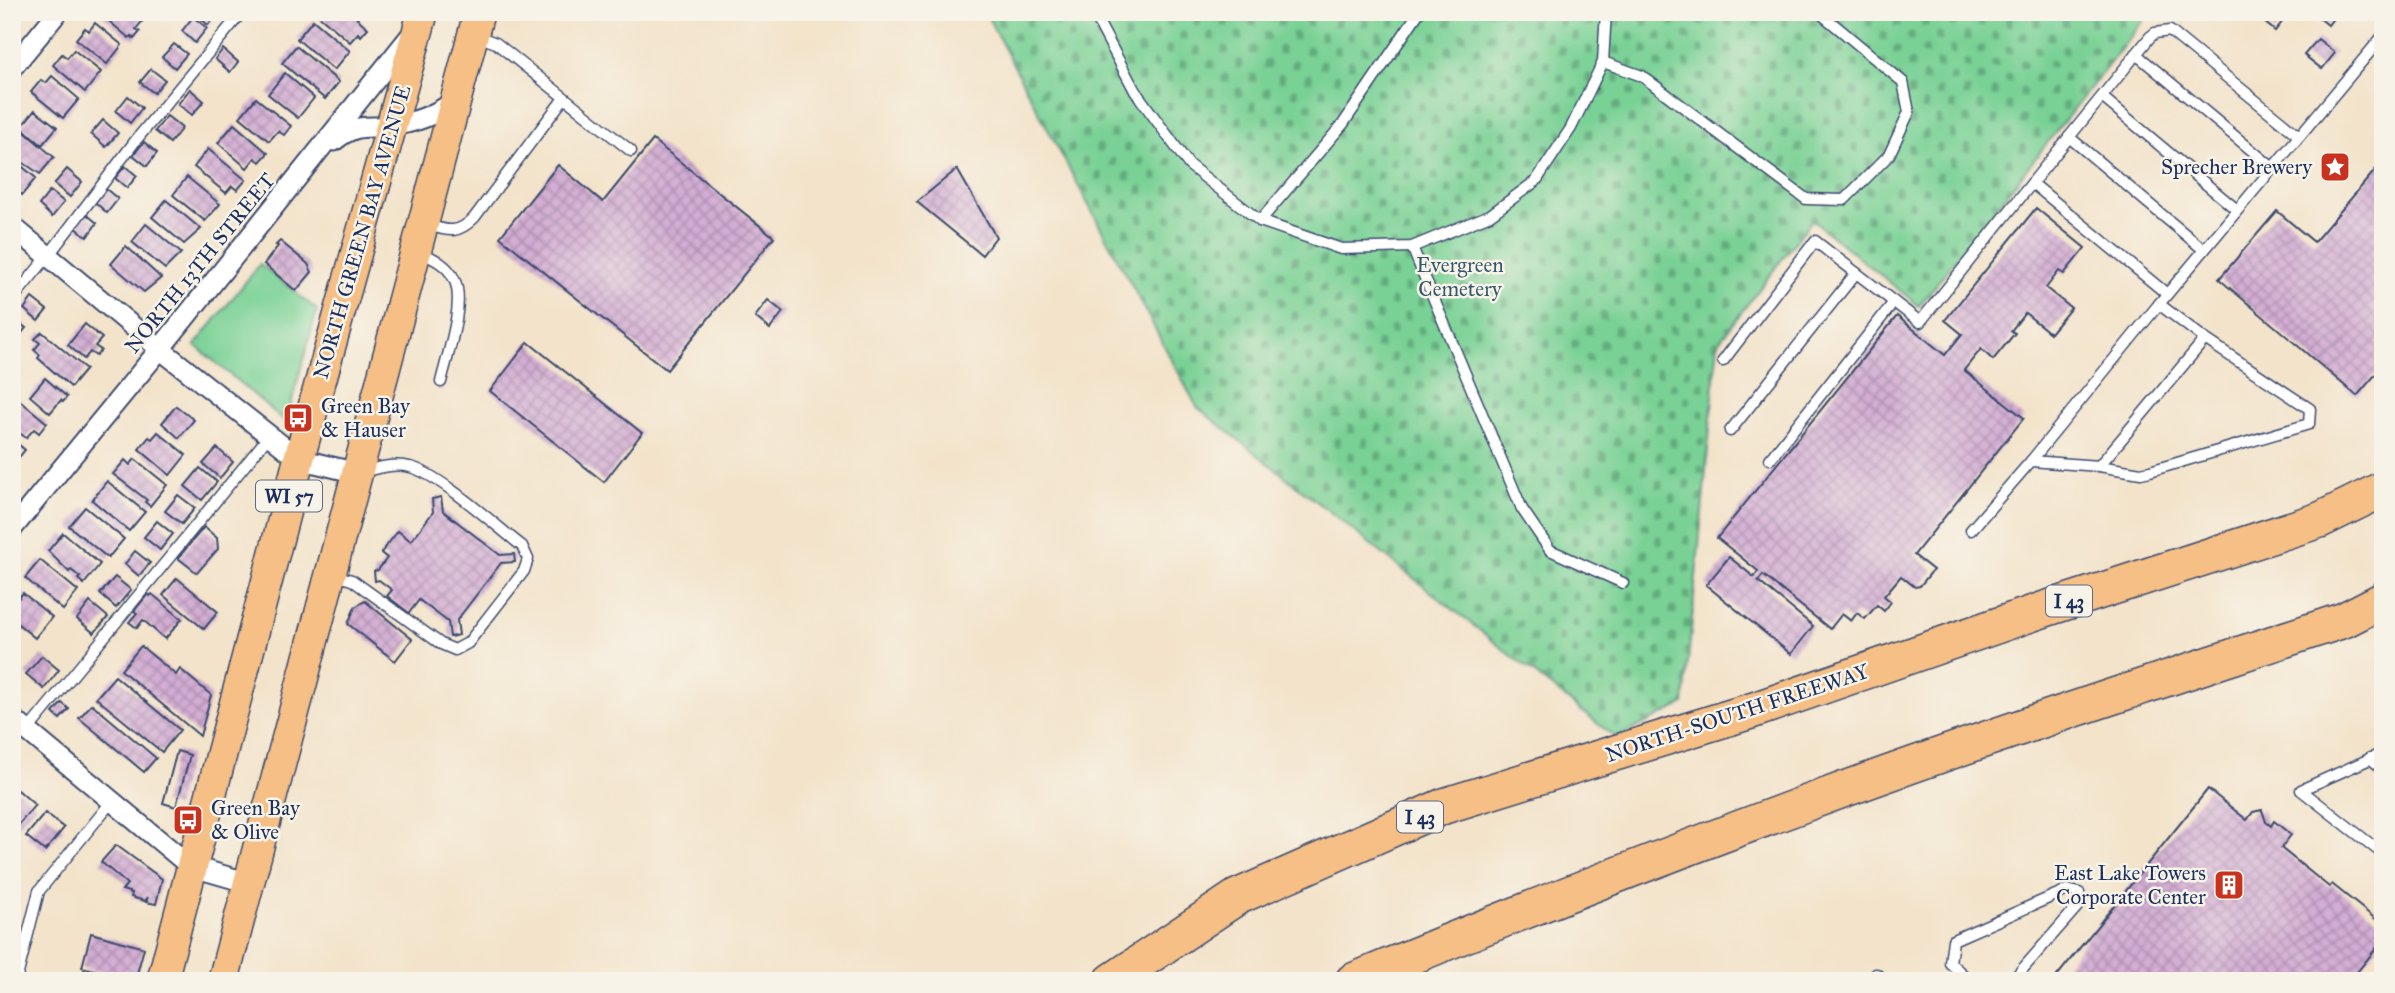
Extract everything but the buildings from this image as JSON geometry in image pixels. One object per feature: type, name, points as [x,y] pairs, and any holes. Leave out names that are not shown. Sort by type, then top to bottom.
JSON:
[{"type":"highway","name":"NORTH-SOUTH FREEWAY","points":[[1112,981],[1237,897],[1444,806],[1754,710],[2042,610],[2320,520],[2383,489]]},
{"type":"highway","points":[[2344,620],[2383,600]]},
{"type":"highway","points":[[1353,981],[1480,928],[1803,804],[2048,718],[2383,608]]},
{"type":"main road","name":"NORTH GREEN BAY AVENUE","points":[[162,981],[190,866],[299,459],[422,17]]},
{"type":"main road","name":"WI 57","points":[[223,981],[476,23]]},
{"type":"street","points":[[12,68],[58,12]]},
{"type":"street","name":"NORTH 13TH STREET","points":[[12,529],[316,155],[422,17]]},
{"type":"street","points":[[316,155],[346,131],[356,127],[392,126],[431,117],[456,100]]},
{"type":"street","points":[[12,226],[160,349],[299,459],[357,473]]},
{"type":"street","points":[[12,718],[190,866],[249,883]]},
{"type":"lane","points":[[12,300],[136,139],[242,12]]},
{"type":"lane","points":[[1093,12],[1135,92],[1189,165],[1260,221],[1340,249],[1412,247],[1490,215],[1536,181],[1571,128],[1604,62],[1606,12]]},
{"type":"lane","points":[[1260,221],[1343,124],[1419,12]]},
{"type":"lane","points":[[1604,62],[1642,76],[1806,199],[1844,200],[1889,155],[1909,112],[1903,82],[1819,12]]},
{"type":"lane","points":[[476,23],[496,43],[631,151]]},
{"type":"lane","points":[[1723,361],[1815,241],[1920,322],[2155,33],[2171,31],[2299,136]]},
{"type":"lane","points":[[1971,530],[2383,36]]},
{"type":"lane","points":[[2136,54],[2273,168]]},
{"type":"lane","points":[[2102,97],[2237,210]]},
{"type":"lane","points":[[441,382],[459,301],[454,279],[420,237],[463,229],[564,98]]},
{"type":"lane","points":[[2069,137],[2204,250]]},
{"type":"lane","points":[[2032,183],[2168,294]]},
{"type":"lane","points":[[1412,247],[1522,509],[1550,550],[1623,583]]},
{"type":"lane","points":[[1730,431],[1856,273]]},
{"type":"lane","points":[[1770,459],[1895,302]]},
{"type":"lane","points":[[2031,461],[2099,466],[2141,473],[2309,424],[2310,409],[2205,339],[2159,304]]},
{"type":"lane","points":[[2099,466],[2205,339]]},
{"type":"lane","points":[[28,730],[269,436]]},
{"type":"lane","points":[[330,574],[352,580],[455,650],[468,643],[524,571],[528,559],[522,547],[435,479],[410,467],[383,466],[357,473]]},
{"type":"lane","points":[[2383,753],[2301,790],[2383,853]]},
{"type":"lane","points":[[2370,758],[2383,769]]},
{"type":"lane","points":[[16,981],[39,891],[112,801]]},
{"type":"lane","points":[[1970,981],[1950,963],[1953,940],[2067,890],[2080,893],[2077,906],[2012,981]]},
{"type":"green space","name":"Evergreen Cemetery","points":[[985,12],[2150,12],[1919,306],[1812,220],[1718,343],[1684,704],[1616,738],[1197,407]]},
{"type":"green space","points":[[260,264],[317,310],[286,422],[195,345]]},
{"type":"place","name":"Sprecher Brewery","points":[[2335,167]]},
{"type":"place","name":"Green Bay & Hauser","points":[[298,418]]},
{"type":"place","name":"Green Bay & Olive","points":[[188,820]]},
{"type":"place","name":"East Lake Towers Corporate Center","points":[[2229,885]]}]
